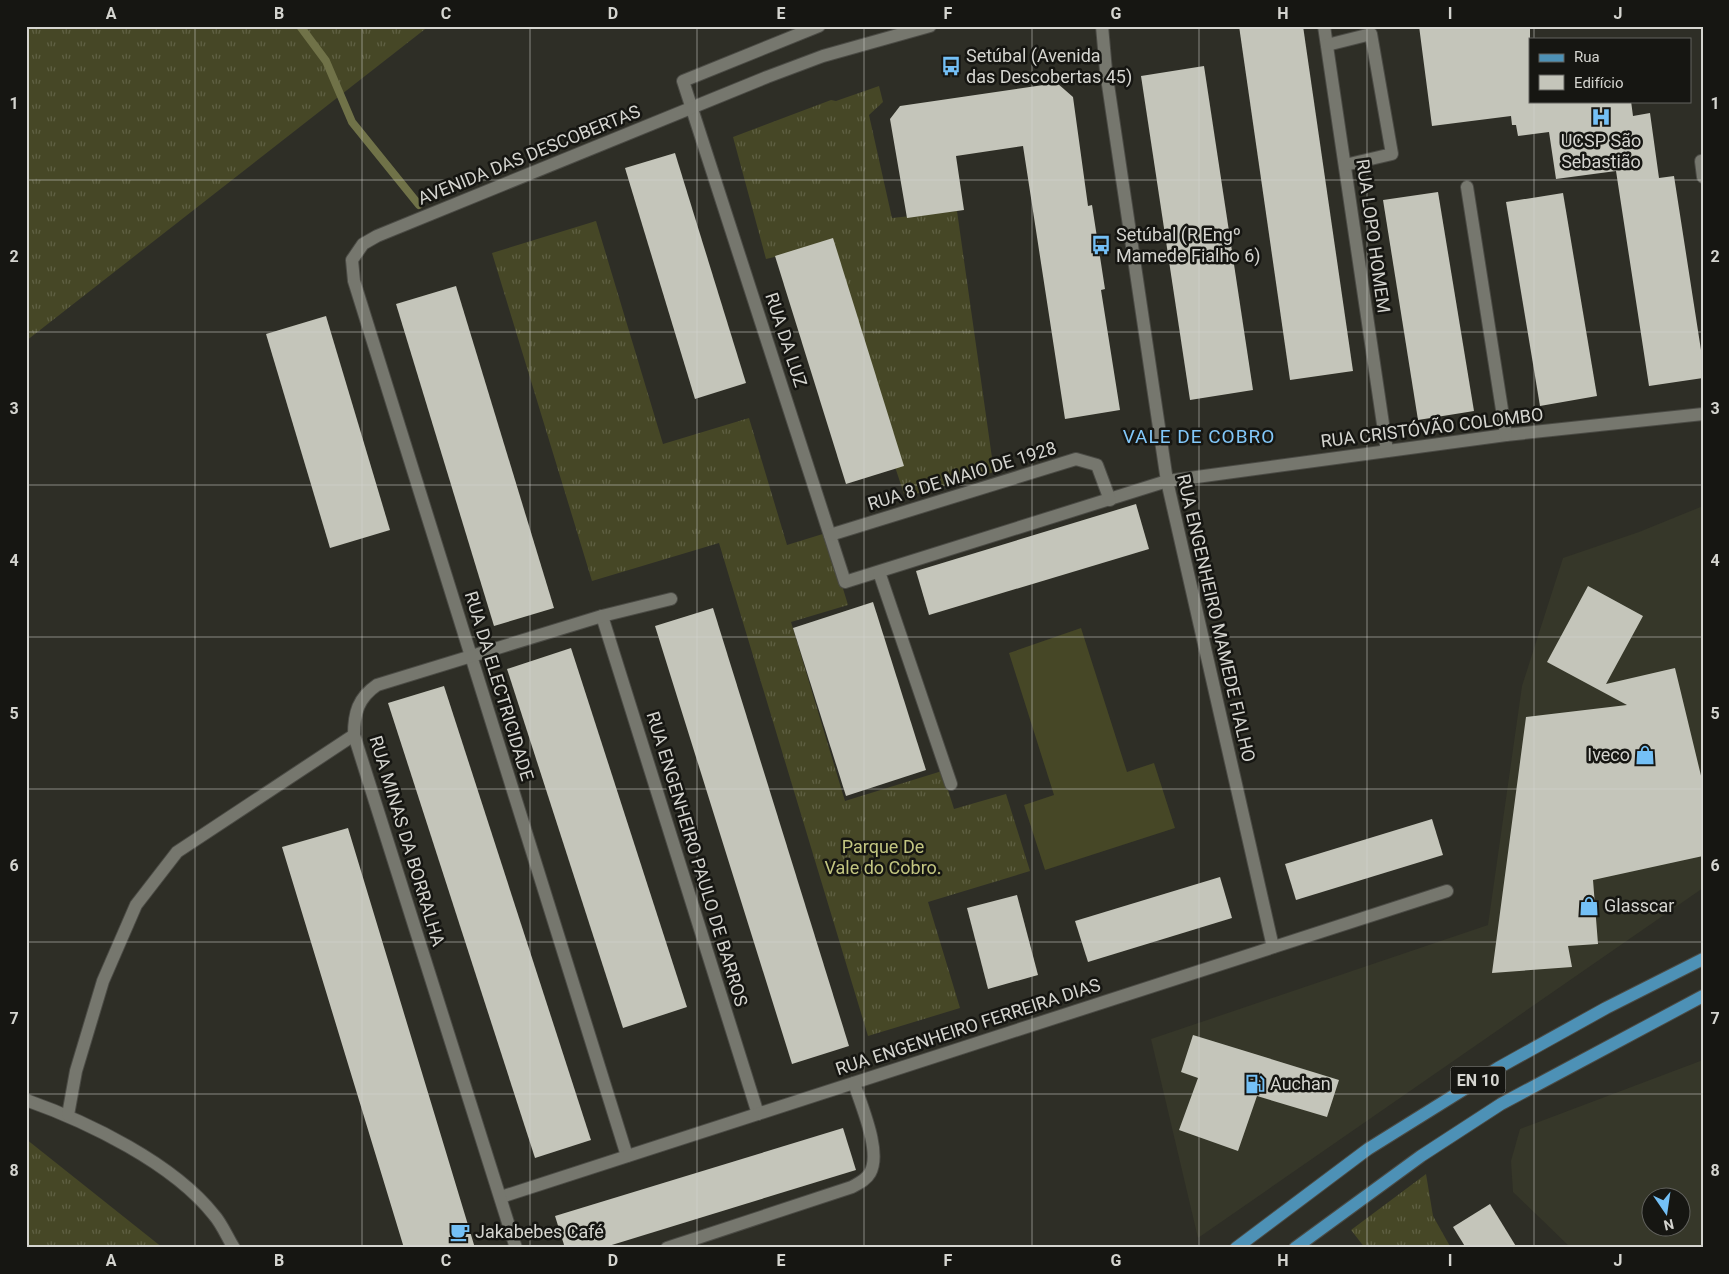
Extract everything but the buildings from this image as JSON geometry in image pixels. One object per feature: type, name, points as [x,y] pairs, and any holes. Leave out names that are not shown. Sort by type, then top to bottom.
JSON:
[{"type":"main road","name":"EN 10","points":[[1236,1248],[1368,1149],[1498,1068],[1606,1008],[1703,959]]},
{"type":"main road","name":"EN 10","points":[[1295,1248],[1421,1156],[1501,1104],[1703,996]]},
{"type":"street","points":[[693,108],[684,81],[820,26]]},
{"type":"street","name":"AVENIDA DAS DESCOBERTAS","points":[[377,236],[823,56],[930,26]]},
{"type":"street","name":"RUA ENGENHEIRO MAMEDE FIALHO","points":[[1102,26],[1106,72],[1167,482],[1273,947]]},
{"type":"street","name":"RUA LOPO HOMEM","points":[[1324,26],[1386,451]]},
{"type":"street","points":[[1327,46],[1372,34],[1392,154],[1345,165]]},
{"type":"street","name":"RUA DA LUZ","points":[[693,108],[846,582],[879,572]]},
{"type":"street","points":[[1700,161],[1703,178]]},
{"type":"street","points":[[1467,186],[1506,435]]},
{"type":"street","name":"RUA DA ELECTRICIDADE","points":[[377,236],[363,244],[356,251],[352,260],[353,275],[627,1156]]},
{"type":"street","name":"RUA CRISTÓVÃO COLOMBO","points":[[1167,482],[1506,435],[1703,414]]},
{"type":"street","name":"RUA 8 DE MAIO DE 1928","points":[[830,536],[1076,459],[1097,465],[1110,500]]},
{"type":"street","points":[[951,784],[879,572],[1167,482]]},
{"type":"street","name":"RUA MINAS DA BORRALHA","points":[[516,1248],[354,735],[354,716],[360,701],[367,692],[377,685],[602,616],[671,599]]},
{"type":"street","name":"RUA ENGENHEIRO PAULO DE BARROS","points":[[602,616],[758,1114]]},
{"type":"street","points":[[68,1115],[76,1071],[103,981],[136,905],[177,852],[354,735]]},
{"type":"street","name":"RUA ENGENHEIRO FERREIRA DIAS","points":[[501,1197],[1447,891]]},
{"type":"street","points":[[667,1248],[852,1187],[863,1181],[870,1172],[873,1150],[854,1083]]},
{"type":"street","points":[[26,1100],[68,1115],[165,1168],[214,1215],[234,1248]]},
{"type":"shaded area","points":[[1703,506],[1703,888],[1198,1238],[1151,1039],[1488,925],[1522,686],[1563,558],[1639,532]]},
{"type":"shaded area","points":[[1703,1060],[1703,1248],[1571,1248],[1513,1192],[1511,1161],[1520,1129]]},
{"type":"green space","points":[[26,26],[429,26],[26,341]]},
{"type":"green space","points":[[879,86],[883,102],[869,115],[892,218],[957,211],[994,472],[905,497],[822,246],[766,259],[733,137],[831,100],[836,101]]},
{"type":"green space","name":"Parque De Vale do Cobro.","points":[[596,221],[663,444],[749,418],[787,545],[826,533],[848,605],[791,622],[845,801],[942,771],[954,809],[1006,794],[1030,871],[928,902],[960,1008],[868,1036],[719,543],[592,581],[492,253]]},
{"type":"green space","points":[[1081,628],[1127,772],[1154,763],[1175,828],[1045,870],[1024,805],[1054,795],[1009,653]]},
{"type":"green space","points":[[26,1139],[163,1248],[26,1248]]},
{"type":"green space","points":[[1426,1174],[1433,1216],[1451,1248],[1365,1248],[1351,1230]]},
{"type":"waterway","points":[[300,26],[326,61],[352,122],[419,205]]},
{"type":"place","name":"Setúbal (Avenida das Descobertas 45)","points":[[951,66]]},
{"type":"place","name":"UCSP São Sebastião","points":[[1601,117]]},
{"type":"place","name":"Setúbal (R Engº Mamede Fialho 6)","points":[[1101,245]]},
{"type":"place","name":"Iveco","points":[[1645,755]]},
{"type":"place","name":"Glasscar","points":[[1589,906]]},
{"type":"place","name":"Auchan","points":[[1255,1084]]},
{"type":"place","name":"Jakabebes Café","points":[[460,1232]]},
{"type":"district","name":"VALE DE COBRO","points":[[1199,436]]}]
